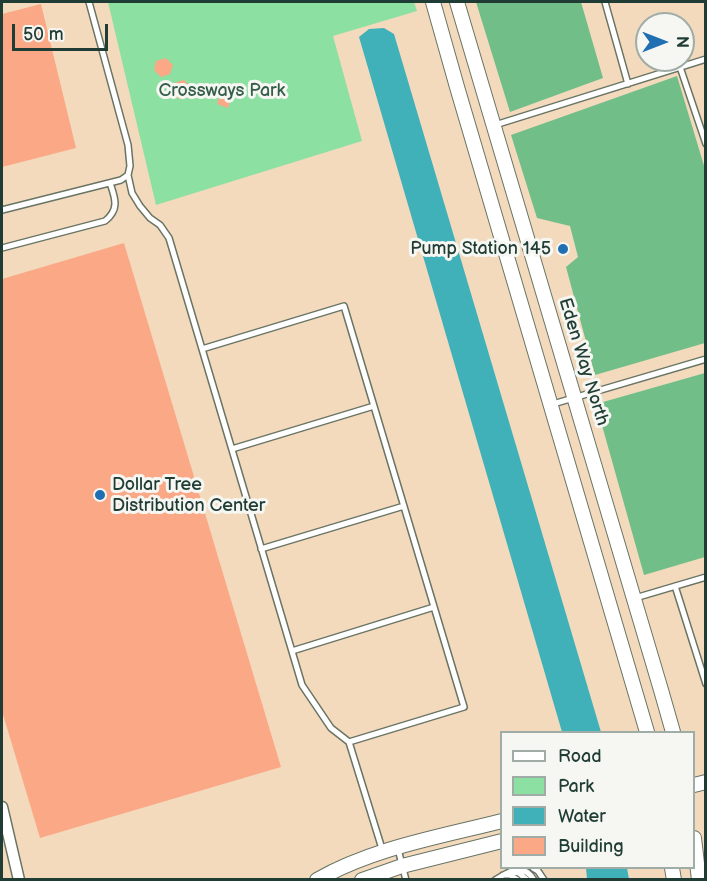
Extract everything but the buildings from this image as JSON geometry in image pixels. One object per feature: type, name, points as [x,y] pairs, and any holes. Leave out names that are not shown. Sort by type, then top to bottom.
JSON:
[{"type":"street","points":[[428,2],[457,87]]},
{"type":"street","points":[[433,2],[648,731]]},
{"type":"street","name":"Eden Way North","points":[[458,2],[673,731]]},
{"type":"street","points":[[2,807],[19,879]]},
{"type":"street","points":[[317,879],[377,853],[500,821]]},
{"type":"street","points":[[362,879],[404,873],[500,841]]},
{"type":"street","points":[[695,852],[699,879]]},
{"type":"lane","points":[[89,2],[128,145],[130,166],[128,175],[132,193],[150,219],[160,225],[169,238],[302,685],[331,728],[349,742],[381,876]]},
{"type":"lane","points":[[605,2],[627,84]]},
{"type":"lane","points":[[494,125],[664,72]]},
{"type":"lane","points":[[682,72],[705,144]]},
{"type":"lane","points":[[2,210],[121,180],[128,175]]},
{"type":"lane","points":[[2,249],[105,221],[112,216],[115,208],[110,183]]},
{"type":"lane","points":[[202,349],[344,306],[464,707],[349,742]]},
{"type":"lane","points":[[551,405],[705,359]]},
{"type":"lane","points":[[232,449],[374,406]]},
{"type":"lane","points":[[261,549],[404,506]]},
{"type":"lane","points":[[634,598],[705,577]]},
{"type":"lane","points":[[675,586],[705,684]]},
{"type":"lane","points":[[292,651],[434,607]]},
{"type":"lane","points":[[397,847],[404,873]]},
{"type":"lane","points":[[497,878],[508,870],[521,869],[531,874],[534,879]]},
{"type":"lane","points":[[508,870],[519,873],[527,879]]},
{"type":"lane","points":[[497,878],[510,875],[518,879]]},
{"type":"lane","points":[[497,878],[509,879]]},
{"type":"green space","name":"Crossways Park","points":[[108,2],[414,2],[417,11],[333,36],[362,141],[156,205]]},
{"type":"green space","points":[[476,2],[581,2],[603,78],[510,112]]},
{"type":"green space","points":[[677,76],[705,169],[705,343],[595,375],[566,267],[578,257],[570,226],[537,218],[511,135]]},
{"type":"green space","points":[[705,373],[705,557],[644,575],[596,404]]},
{"type":"water","points":[[384,28],[394,34],[601,731],[562,731],[359,37],[369,29]]},
{"type":"water","points":[[586,869],[627,869],[629,879],[587,879]]},
{"type":"place","name":"Pump Station 145","points":[[563,249]]},
{"type":"place","name":"Dollar Tree Distribution Center","points":[[100,495]]}]
